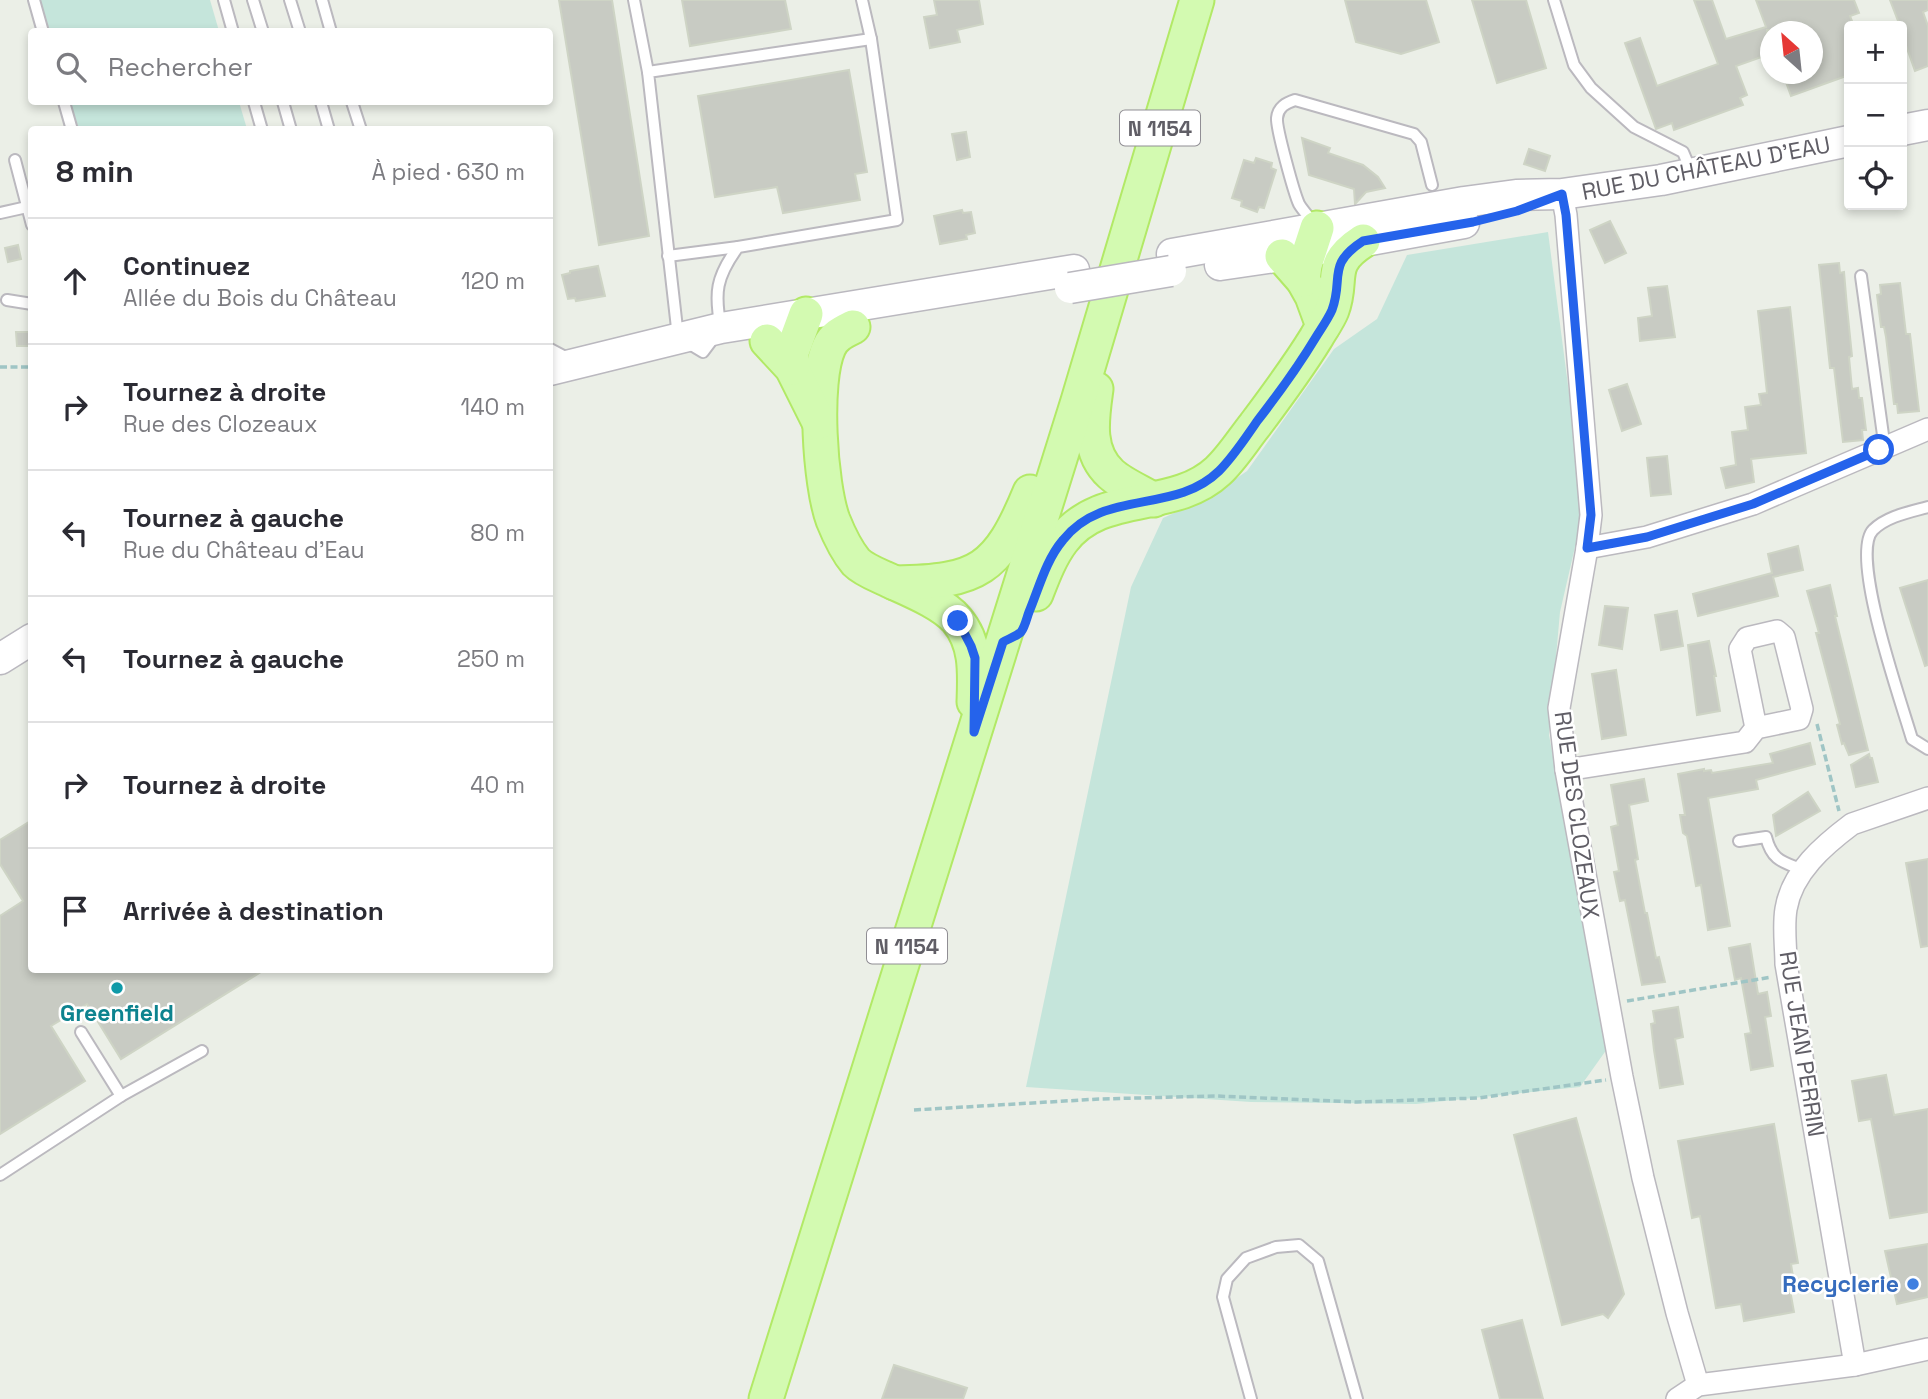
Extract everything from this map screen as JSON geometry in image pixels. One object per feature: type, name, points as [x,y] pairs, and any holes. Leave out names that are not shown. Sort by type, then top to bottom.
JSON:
[{"type":"main road","name":"N 1154","points":[[766,1399],[1078,401],[1197,0]]},
{"type":"main road","points":[[1907,129],[1928,125]]},
{"type":"main road","name":"RUE DU CHÂTEAU D'EAU","points":[[1172,262],[1313,256],[1503,197],[1562,194],[1661,180],[1844,142]]},
{"type":"main road","name":"RUE DU CHÂTEAU D'EAU","points":[[1363,241],[1473,222],[1517,211],[1562,194]]},
{"type":"main road","points":[[1003,642],[1021,632],[1048,565],[1062,541],[1079,523],[1099,512],[1187,492],[1203,484],[1220,470],[1297,370],[1323,326],[1312,296],[1313,256],[1343,257],[1363,241]]},
{"type":"main road","name":"RUE DU CHÂTEAU D'EAU","points":[[1172,262],[1313,256]]},
{"type":"main road","points":[[558,361],[690,344],[803,337],[1072,279],[1172,262]]},
{"type":"main road","points":[[553,388],[690,344],[718,315],[830,345],[839,334],[853,327],[1072,279]]},
{"type":"main road","points":[[803,337],[792,368],[819,422]]},
{"type":"main road","points":[[803,337],[819,422],[832,518],[845,547],[858,564],[945,609],[958,621],[975,658],[974,732]]},
{"type":"main road","points":[[1093,347],[1097,387],[1091,419],[1093,442],[1099,458],[1111,474],[1154,500]]},
{"type":"main road","points":[[894,583],[953,579],[972,573],[999,554],[1015,529],[1056,431],[1078,401]]},
{"type":"main road","points":[[0,659],[28,642]]},
{"type":"street","name":"RUE DES CLOZEAUX","points":[[1562,194],[1591,515],[1559,708],[1566,770],[1608,1004],[1643,1178],[1676,1313],[1698,1385]]},
{"type":"street","points":[[1587,548],[1647,537],[1753,504],[1928,429]]},
{"type":"street","points":[[1566,770],[1745,742],[1755,728],[1799,719],[1802,709],[1784,638],[1777,631],[1747,638],[1740,649],[1755,728]]},
{"type":"street","name":"RUE JEAN PERRIN","points":[[1855,1365],[1788,975],[1786,910],[1794,884],[1803,870],[1844,830],[1852,824],[1928,798]]},
{"type":"street","points":[[1677,1399],[1698,1385],[1855,1365],[1928,1349]]},
{"type":"lane","points":[[34,0],[42,28]]},
{"type":"lane","points":[[224,0],[232,28]]},
{"type":"lane","points":[[253,0],[262,28]]},
{"type":"lane","points":[[290,0],[299,28]]},
{"type":"lane","points":[[322,0],[330,28]]},
{"type":"lane","points":[[634,0],[648,72],[673,308],[690,344]]},
{"type":"lane","points":[[668,256],[897,220],[871,39],[862,0]]},
{"type":"lane","points":[[1554,0],[1574,65],[1591,89],[1634,127],[1683,152],[1692,174]]},
{"type":"lane","points":[[648,72],[871,39]]},
{"type":"lane","points":[[1313,256],[1277,118],[1281,108],[1288,102],[1295,100],[1414,134],[1421,142],[1432,185]]},
{"type":"lane","points":[[65,105],[71,126]]},
{"type":"lane","points":[[255,105],[261,126]]},
{"type":"lane","points":[[284,105],[291,126]]},
{"type":"lane","points":[[322,105],[328,126]]},
{"type":"lane","points":[[353,105],[359,126]]},
{"type":"lane","points":[[15,160],[28,211]]},
{"type":"lane","points":[[0,214],[27,207]]},
{"type":"lane","points":[[718,315],[723,267],[738,247]]},
{"type":"lane","points":[[1861,276],[1882,435],[1879,450]]},
{"type":"lane","points":[[7,300],[28,303]]},
{"type":"lane","points":[[1928,507],[1891,519],[1872,531],[1867,544],[1871,597],[1897,687],[1913,739],[1928,750]]},
{"type":"lane","points":[[1739,842],[1766,837],[1769,850],[1777,859],[1803,870]]},
{"type":"lane","points":[[81,1032],[121,1096]]},
{"type":"lane","points":[[0,1175],[121,1096],[202,1051]]},
{"type":"lane","points":[[1251,1399],[1223,1297],[1227,1279],[1246,1258],[1276,1247],[1298,1245],[1318,1261],[1357,1399]]},
{"type":"path","points":[[0,367],[28,367]]},
{"type":"path","points":[[1802,709],[1819,727],[1844,830]]},
{"type":"path","points":[[1608,1004],[1788,975]]},
{"type":"path","points":[[914,1110],[1099,1099],[1216,1096],[1357,1102],[1478,1098],[1622,1077]]},
{"type":"shaded area","points":[[40,0],[210,0],[218,28],[48,28]]},
{"type":"shaded area","points":[[71,105],[240,105],[246,126],[78,126]]},
{"type":"shaded area","points":[[1548,232],[1584,508],[1560,612],[1549,735],[1607,1049],[1580,1087],[1416,1104],[1251,1102],[1026,1087],[1131,587],[1163,518],[1208,498],[1247,471],[1334,349],[1377,319],[1407,255]]},
{"type":"building","points":[[559,0],[612,0],[649,236],[599,245]]},
{"type":"building","points":[[682,0],[785,0],[791,29],[690,46]]},
{"type":"building","points":[[934,0],[979,0],[983,24],[957,30],[960,42],[930,48],[924,17],[937,15]]},
{"type":"building","points":[[1345,0],[1426,0],[1439,42],[1401,54],[1356,42]]},
{"type":"building","points":[[1472,0],[1526,0],[1546,68],[1497,83]]},
{"type":"building","points":[[1694,0],[1712,0],[1726,39],[1760,29],[1760,57],[1736,66],[1747,95],[1740,98],[1743,105],[1674,130],[1672,123],[1656,129],[1625,43],[1640,38],[1657,86],[1718,64]]},
{"type":"building","points":[[1756,0],[1854,0],[1859,13],[1850,16],[1852,21],[1844,21],[1844,77],[1791,96],[1787,84],[1823,84],[1823,21],[1764,21]]},
{"type":"building","points":[[1890,0],[1928,0],[1928,10],[1923,12],[1928,26],[1928,66],[1915,71],[1907,48],[1907,21],[1898,21]]},
{"type":"building","points":[[849,70],[867,172],[855,174],[860,200],[783,213],[777,187],[715,197],[698,96]]},
{"type":"building","points":[[966,132],[970,157],[957,160],[952,134]]},
{"type":"building","points":[[1302,138],[1330,148],[1328,153],[1363,165],[1378,177],[1385,188],[1366,192],[1355,204],[1354,189],[1309,175]]},
{"type":"building","points":[[1529,149],[1550,156],[1545,171],[1524,164]]},
{"type":"building","points":[[1256,158],[1272,163],[1271,168],[1276,170],[1264,208],[1259,207],[1257,212],[1241,206],[1242,201],[1232,198],[1244,160],[1254,163]]},
{"type":"building","points":[[962,210],[963,213],[971,212],[975,233],[966,235],[967,239],[940,244],[934,216]]},
{"type":"building","points":[[1610,221],[1626,253],[1605,263],[1590,230]]},
{"type":"building","points":[[18,245],[21,259],[8,262],[5,248]]},
{"type":"building","points":[[1839,263],[1840,273],[1844,272],[1852,356],[1849,357],[1852,389],[1858,388],[1859,398],[1862,398],[1866,430],[1862,430],[1863,440],[1843,442],[1834,368],[1830,368],[1819,265]]},
{"type":"building","points":[[598,266],[605,296],[576,301],[575,298],[568,299],[562,275]]},
{"type":"building","points":[[1900,283],[1906,334],[1910,334],[1919,411],[1898,413],[1897,404],[1894,404],[1886,337],[1884,327],[1881,327],[1877,295],[1881,294],[1880,285]]},
{"type":"building","points":[[1667,286],[1675,337],[1640,341],[1638,318],[1652,316],[1648,288]]},
{"type":"building","points":[[1790,307],[1806,453],[1751,459],[1754,482],[1726,488],[1721,468],[1736,465],[1732,432],[1748,430],[1745,407],[1761,405],[1759,394],[1767,393],[1758,311]]},
{"type":"building","points":[[16,332],[28,332],[28,346],[17,346]]},
{"type":"building","points":[[1627,384],[1641,424],[1622,431],[1609,390]]},
{"type":"building","points":[[1667,456],[1671,494],[1651,496],[1647,458]]},
{"type":"building","points":[[1798,546],[1803,570],[1773,577],[1778,596],[1698,616],[1693,594],[1772,573],[1768,554]]},
{"type":"building","points":[[1928,580],[1928,665],[1925,666],[1900,588]]},
{"type":"building","points":[[1830,585],[1868,750],[1849,755],[1844,743],[1842,744],[1837,725],[1840,724],[1807,591]]},
{"type":"building","points":[[1605,606],[1628,608],[1622,649],[1599,645]]},
{"type":"building","points":[[1677,611],[1683,646],[1661,650],[1655,615]]},
{"type":"building","points":[[1709,641],[1720,711],[1697,715],[1688,645]]},
{"type":"building","points":[[1616,670],[1626,735],[1602,739],[1592,674]]},
{"type":"building","points":[[1810,743],[1815,764],[1756,780],[1758,789],[1708,798],[1730,926],[1708,930],[1701,885],[1696,886],[1687,836],[1683,833],[1680,815],[1685,815],[1678,774],[1704,769],[1711,770],[1712,773],[1773,763],[1770,754]]},
{"type":"building","points":[[1869,754],[1878,782],[1856,787],[1851,765]]},
{"type":"building","points":[[1644,779],[1648,801],[1629,805],[1638,859],[1635,860],[1645,913],[1665,982],[1642,985],[1625,900],[1620,901],[1614,872],[1619,871],[1611,827],[1618,825],[1611,785]]},
{"type":"building","points":[[1808,792],[1820,811],[1776,836],[1773,815]]},
{"type":"building","name":"Greenfield","points":[[28,822],[28,973],[259,973],[121,1059],[87,1004],[51,1026],[85,1081],[0,1134],[0,916],[23,901],[0,864],[0,840]]},
{"type":"building","points":[[1928,859],[1928,946],[1921,947],[1906,863]]},
{"type":"building","points":[[1750,944],[1758,994],[1767,992],[1771,1016],[1765,1017],[1773,1066],[1751,1070],[1745,1034],[1751,1033],[1741,978],[1735,980],[1729,948]]},
{"type":"building","points":[[1678,1007],[1683,1037],[1675,1039],[1683,1084],[1660,1088],[1651,1024],[1655,1023],[1653,1011]]},
{"type":"building","points":[[1886,1075],[1894,1115],[1928,1109],[1928,1212],[1890,1218],[1871,1119],[1859,1121],[1852,1081]]},
{"type":"building","points":[[1576,1118],[1624,1294],[1608,1318],[1603,1314],[1562,1325],[1514,1135]]},
{"type":"building","points":[[1774,1124],[1798,1263],[1791,1264],[1795,1289],[1790,1290],[1794,1312],[1744,1321],[1741,1304],[1716,1308],[1700,1216],[1692,1218],[1678,1141]]},
{"type":"building","points":[[1928,1244],[1928,1297],[1897,1304],[1885,1251]]},
{"type":"building","points":[[1522,1320],[1543,1399],[1500,1399],[1482,1330]]},
{"type":"building","points":[[894,1365],[967,1388],[963,1399],[882,1399]]},
{"type":"place","name":"Greenfield","points":[[117,988]]},
{"type":"place","name":"Recyclerie","points":[[1913,1284]]},
{"type":"route","points":[[958,621],[975,658],[974,732],[1003,642],[1021,632],[1048,565],[1062,541],[1079,523],[1099,512],[1187,492],[1203,484],[1220,470],[1297,370],[1332,310],[1336,272],[1343,257],[1352,248],[1363,241],[1473,222],[1517,211],[1562,194],[1591,515],[1587,548],[1647,537],[1753,504],[1879,450]]}]
